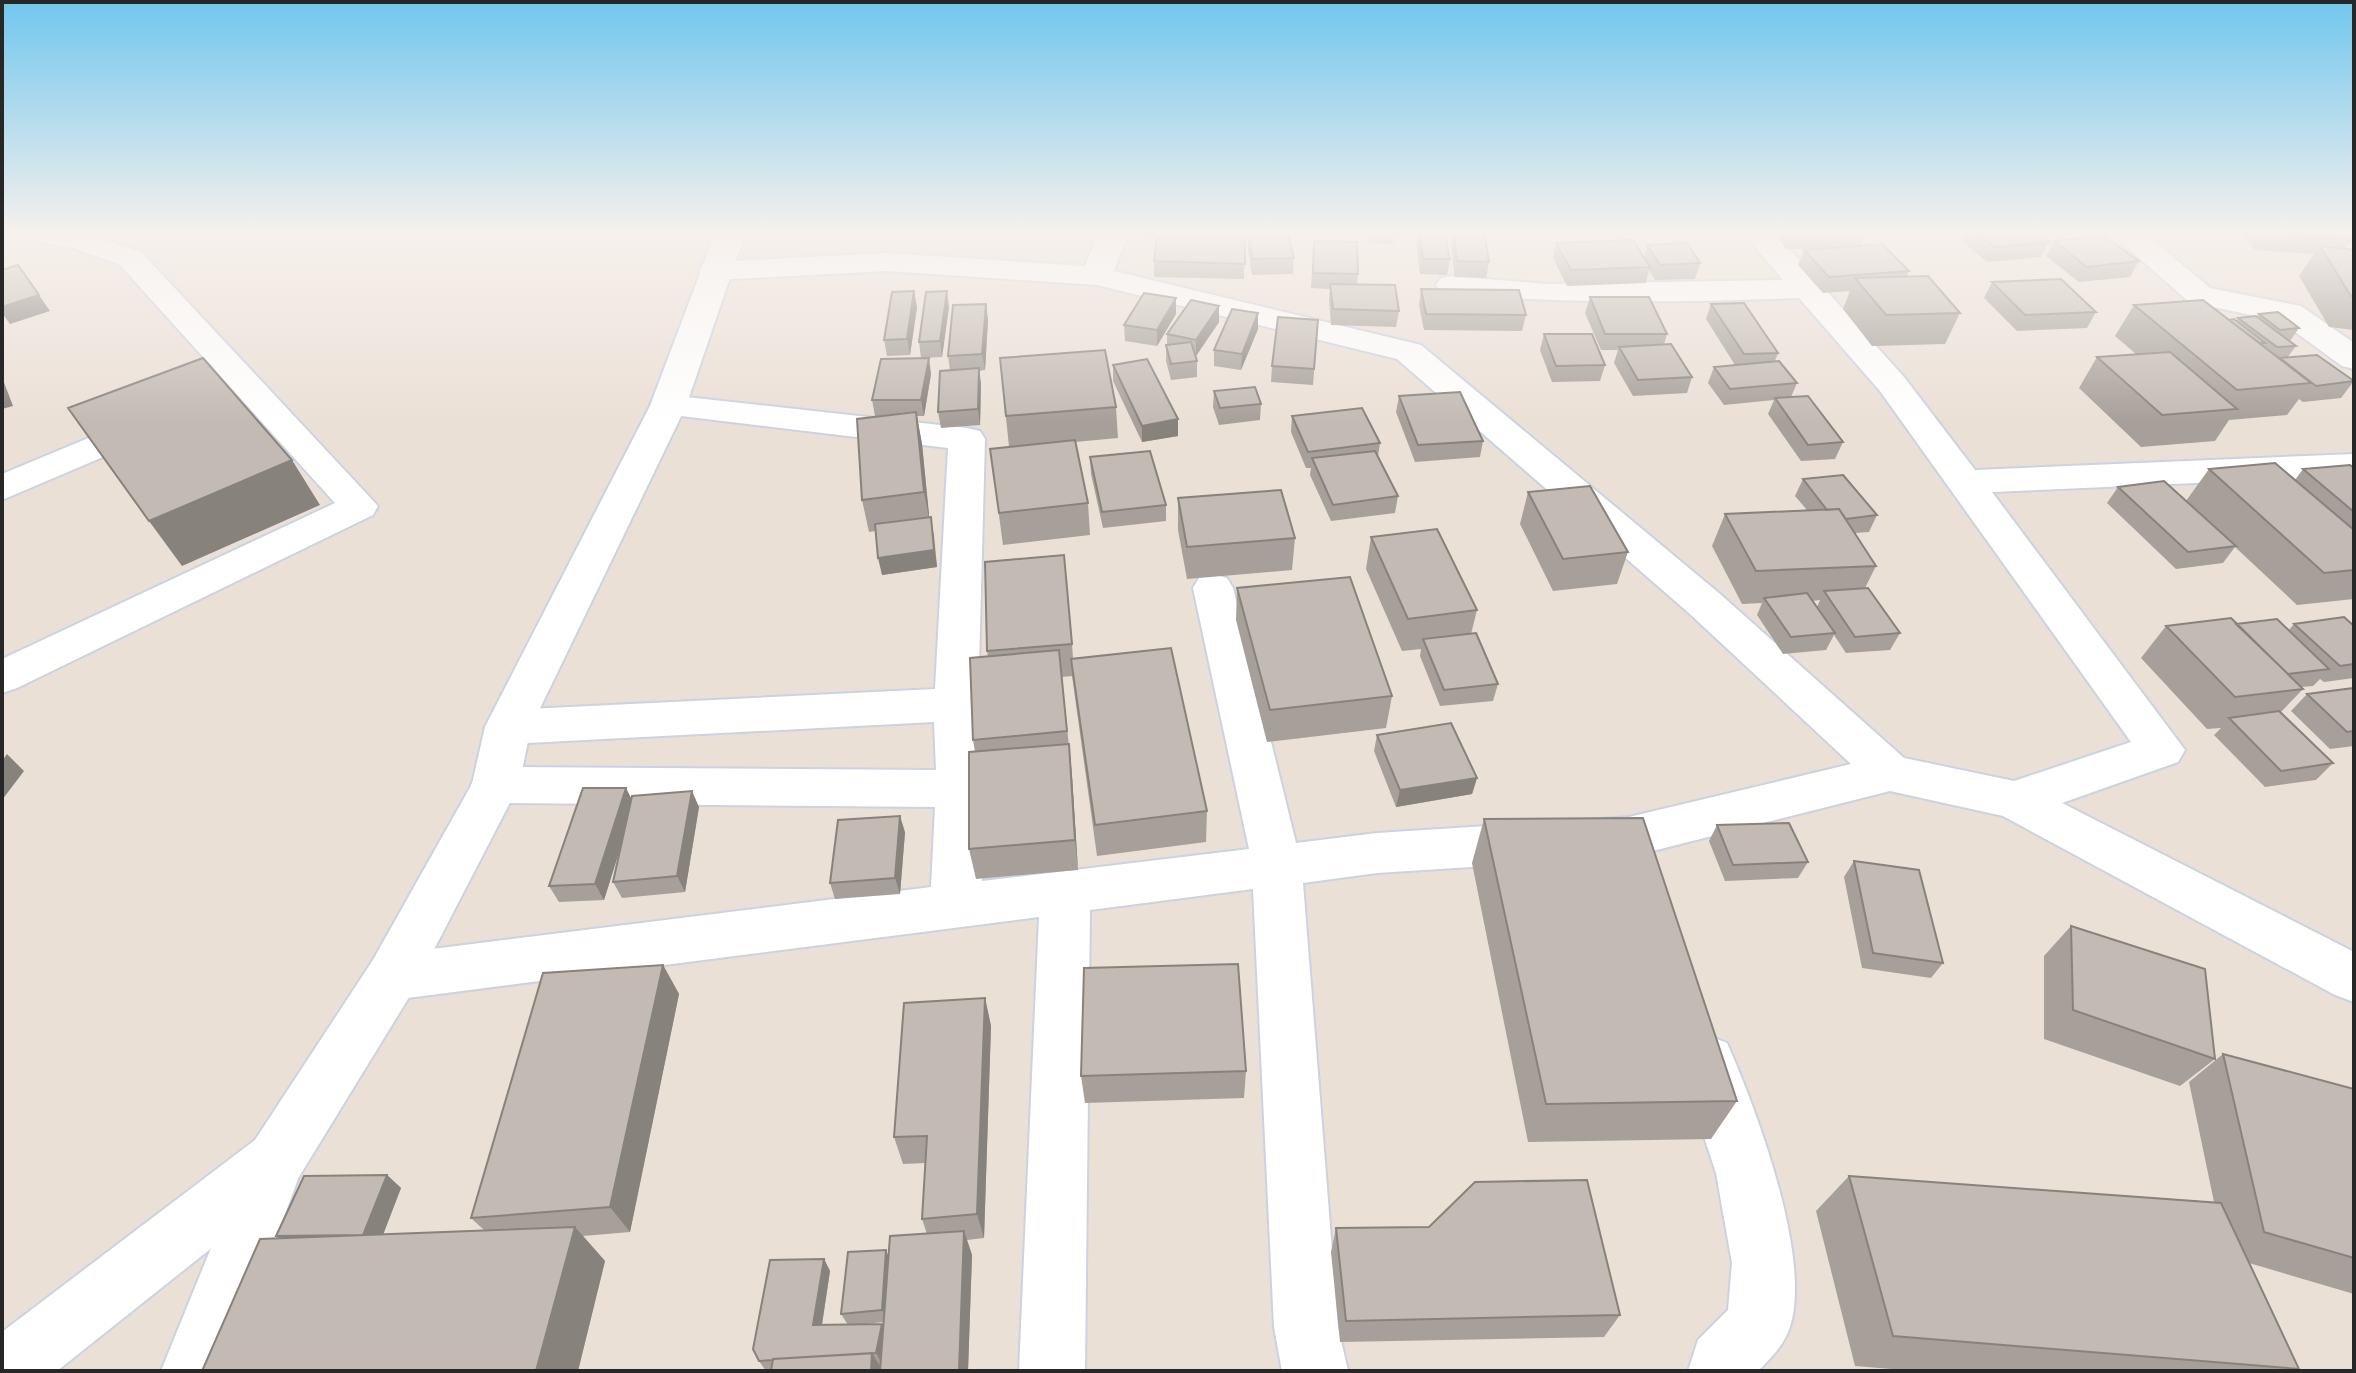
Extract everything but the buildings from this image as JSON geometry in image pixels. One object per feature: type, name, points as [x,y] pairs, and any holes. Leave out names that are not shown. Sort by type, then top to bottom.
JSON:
[{"type":"street","points":[[2,677],[359,506],[216,394],[153,295]]},
{"type":"street","points":[[194,1371],[276,1160],[392,977],[495,785],[508,727],[668,406],[707,295]]},
{"type":"street","points":[[1175,295],[1409,352],[1705,604],[1890,773],[2014,800],[2354,978]]},
{"type":"street","points":[[1814,295],[1892,384],[2162,750],[2014,800]]},
{"type":"street","points":[[2200,295],[2290,313],[2354,359]]},
{"type":"street","points":[[2,488],[216,394]]},
{"type":"street","points":[[668,406],[967,439],[956,704],[960,789],[956,904]]},
{"type":"street","points":[[1964,482],[2354,465]]},
{"type":"street","points":[[1213,588],[1277,865],[1306,1327],[1315,1371]]},
{"type":"street","points":[[508,727],[956,704]]},
{"type":"street","points":[[392,977],[1377,853],[1636,859],[1890,773]]},
{"type":"street","points":[[495,785],[960,789]]},
{"type":"street","points":[[1052,1371],[1065,891]]},
{"type":"street","points":[[1690,1013],[1746,1173],[1763,1263],[1759,1324],[1721,1363],[1721,1371]]},
{"type":"street","points":[[5,1371],[276,1160]]}]
